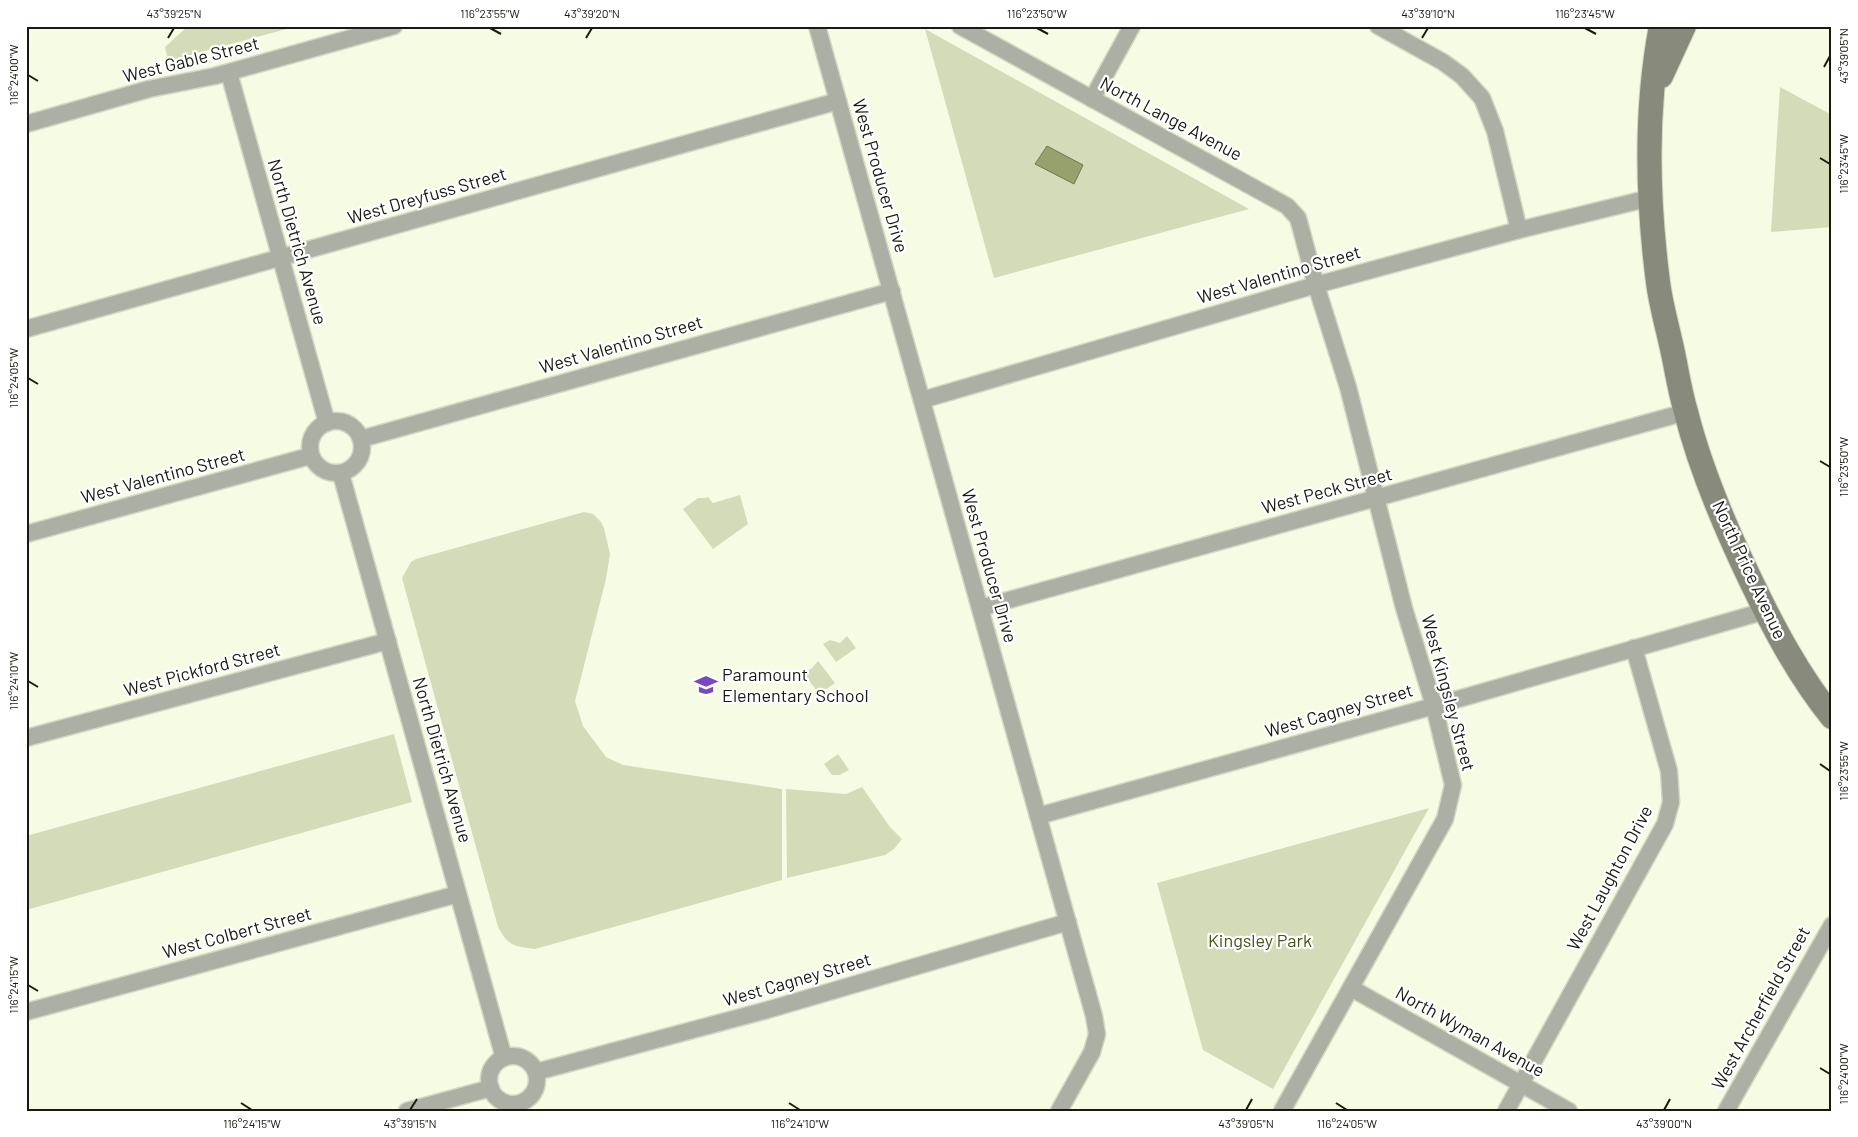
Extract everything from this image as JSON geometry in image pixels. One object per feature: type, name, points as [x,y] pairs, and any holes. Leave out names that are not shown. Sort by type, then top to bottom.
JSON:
[{"type":"street","name":"West Gable Street","points":[[26,124],[149,89],[229,73],[394,26]]},
{"type":"street","name":"West Producer Drive","points":[[817,26],[1094,1016],[1097,1034],[1092,1052],[1059,1111]]},
{"type":"street","name":"North Lange Avenue","points":[[960,26],[1287,206],[1298,218],[1316,285]]},
{"type":"street","points":[[1092,99],[1132,26]]},
{"type":"street","points":[[1378,26],[1443,62],[1462,76],[1482,98],[1495,131],[1519,230]]},
{"type":"street","name":"North Price Avenue","points":[[1661,26],[1654,64],[1649,130],[1650,198],[1658,284],[1686,412],[1736,550],[1765,610],[1810,689],[1832,717]]},
{"type":"street","points":[[1651,104],[1684,26]]},
{"type":"street","name":"North Dietrich Avenue","points":[[229,73],[327,422]]},
{"type":"street","name":"West Dreyfuss Street","points":[[26,329],[838,101]]},
{"type":"street","name":"West Valentino Street","points":[[922,400],[1316,285],[1519,230],[1650,198]]},
{"type":"street","name":"West Kingsley Street","points":[[1282,1111],[1445,819],[1453,786],[1434,706],[1404,608],[1375,498],[1348,387],[1316,285]]},
{"type":"street","name":"West Valentino Street","points":[[361,439],[892,291]]},
{"type":"street","name":"West Peck Street","points":[[980,608],[1686,412]]},
{"type":"street","points":[[338,421],[348,423],[356,430],[361,439],[363,449],[360,459],[353,468],[341,474],[324,472],[310,456],[309,446],[312,436],[318,427],[327,422],[338,421]]},
{"type":"street","name":"West Valentino Street","points":[[26,534],[310,456]]},
{"type":"street","name":"North Dietrich Avenue","points":[[341,474],[504,1058]]},
{"type":"street","name":"West Cagney Street","points":[[1038,816],[1434,706],[1765,610]]},
{"type":"street","name":"West Pickford Street","points":[[26,738],[388,641]]},
{"type":"street","name":"West Laughton Drive","points":[[1506,1111],[1665,824],[1671,802],[1669,771],[1634,648]]},
{"type":"street","name":"West Colbert Street","points":[[26,1012],[458,894]]},
{"type":"street","name":"West Cagney Street","points":[[536,1072],[767,1010],[1068,922]]},
{"type":"street","name":"West Archerfield Street","points":[[1726,1111],[1832,925]]},
{"type":"street","name":"North Wyman Avenue","points":[[1351,988],[1569,1111]]},
{"type":"street","points":[[515,1056],[524,1058],[536,1072],[535,1090],[518,1107],[495,1096],[491,1088],[490,1078],[492,1070],[497,1062],[504,1058],[515,1056]]},
{"type":"street","points":[[407,1111],[491,1088]]},
{"type":"green space","points":[[188,26],[298,26],[168,61],[165,47]]},
{"type":"green space","points":[[925,29],[1249,209],[994,278]]},
{"type":"green space","points":[[1780,87],[1832,115],[1832,227],[1771,232]]},
{"type":"green space","points":[[740,495],[748,524],[713,549],[683,509],[698,498],[708,497],[713,503]]},
{"type":"green space","points":[[584,512],[593,514],[601,522],[610,554],[606,579],[575,701],[583,726],[606,757],[623,765],[782,789],[782,880],[535,949],[517,946],[509,942],[498,927],[402,578],[411,562],[416,559]]},
{"type":"green space","points":[[847,636],[856,648],[836,662],[823,644],[830,640],[840,643]]},
{"type":"green space","points":[[818,661],[835,683],[819,694],[803,672],[811,669]]},
{"type":"green space","points":[[394,734],[412,802],[26,910],[26,836]]},
{"type":"green space","points":[[838,754],[849,770],[839,775],[832,775],[824,764]]},
{"type":"green space","points":[[862,787],[890,827],[902,839],[894,849],[885,855],[787,878],[786,789],[846,794]]},
{"type":"green space","name":"Kingsley Park","points":[[1429,808],[1273,1089],[1203,1050],[1157,883]]},
{"type":"shaded area","points":[[1047,146],[1083,165],[1074,184],[1035,164]]},
{"type":"place","name":"Paramount Elementary School","points":[[706,685]]}]
